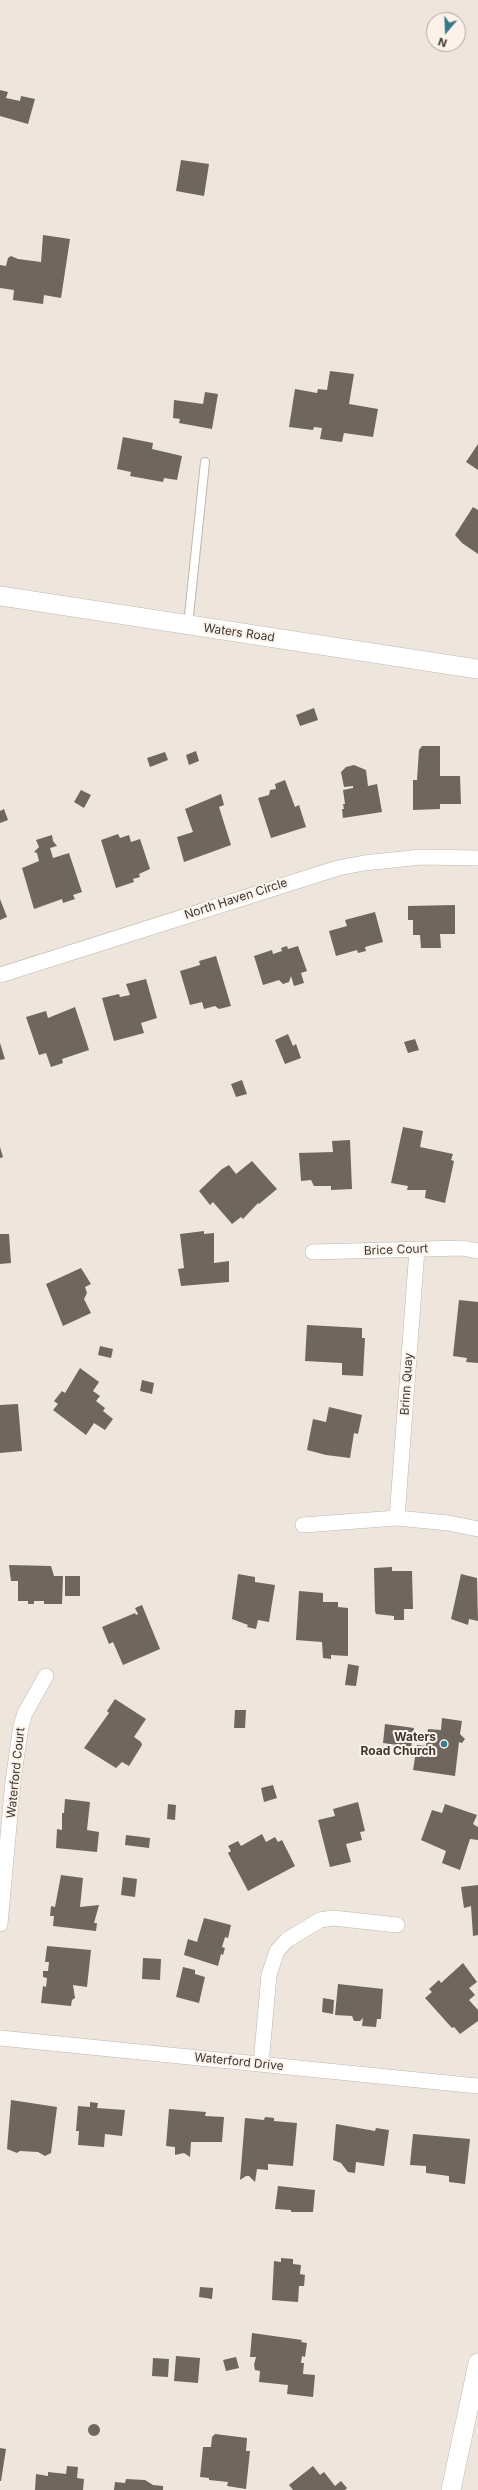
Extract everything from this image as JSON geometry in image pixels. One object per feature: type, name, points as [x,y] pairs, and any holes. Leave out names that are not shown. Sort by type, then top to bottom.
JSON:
[{"type":"street","name":"Waters Road","points":[[0,596],[188,626],[478,669]]},
{"type":"street","name":"North Haven Circle","points":[[0,975],[338,868],[364,862],[421,857],[478,858]]},
{"type":"street","name":"Brice Court","points":[[313,1252],[462,1248],[478,1252]]},
{"type":"street","name":"Brinn Quay","points":[[397,1518],[417,1249]]},
{"type":"street","points":[[302,1525],[397,1518],[448,1523],[478,1529]]},
{"type":"street","name":"Waterford Court","points":[[0,1924],[21,1726],[25,1712],[46,1676]]},
{"type":"street","points":[[261,2064],[269,1975],[278,1951],[286,1940],[320,1920],[333,1918],[397,1926]]},
{"type":"street","name":"Waterford Drive","points":[[0,2038],[478,2086]]},
{"type":"street","points":[[451,2490],[478,2363]]},
{"type":"lane","points":[[188,626],[206,462]]},
{"type":"building","points":[[0,90],[8,92],[6,98],[20,101],[21,96],[35,99],[28,124],[0,116]]},
{"type":"building","points":[[181,160],[209,164],[204,196],[176,191]]},
{"type":"building","points":[[43,235],[70,239],[61,298],[44,295],[43,304],[13,300],[14,290],[0,288],[0,265],[6,266],[8,258],[11,256],[18,259],[41,262]]},
{"type":"building","points":[[330,371],[354,374],[349,404],[378,409],[373,437],[344,433],[342,442],[320,439],[322,428],[314,427],[313,430],[289,427],[295,389],[317,393],[318,389],[327,390]]},
{"type":"building","points":[[205,392],[218,394],[212,429],[179,423],[180,419],[173,418],[174,400],[203,404]]},
{"type":"building","points":[[123,437],[153,443],[152,449],[182,456],[177,480],[164,478],[163,482],[130,476],[131,472],[117,469]]},
{"type":"building","points":[[478,444],[478,470],[466,462]]},
{"type":"building","points":[[473,507],[478,510],[478,554],[462,543],[455,535]]},
{"type":"building","points":[[314,708],[318,720],[300,726],[296,715]]},
{"type":"building","points":[[422,746],[440,746],[440,776],[460,776],[461,804],[440,804],[440,809],[413,810],[413,780],[417,780],[419,750]]},
{"type":"building","points":[[196,751],[199,761],[189,765],[186,755]]},
{"type":"building","points":[[165,752],[168,760],[150,767],[147,758]]},
{"type":"building","points":[[354,765],[366,770],[368,786],[377,784],[382,812],[343,818],[342,809],[344,809],[343,804],[345,804],[343,790],[353,788],[353,786],[344,787],[341,772],[346,767]]},
{"type":"building","points":[[285,780],[295,807],[299,805],[306,827],[271,838],[258,798],[269,795],[270,790],[276,789],[275,784]]},
{"type":"building","points":[[81,790],[91,795],[84,808],[74,802]]},
{"type":"building","points":[[221,794],[224,805],[219,807],[231,845],[184,862],[177,837],[193,832],[185,809]]},
{"type":"building","points":[[4,809],[8,820],[0,823],[0,811]]},
{"type":"building","points":[[118,834],[120,838],[129,835],[131,842],[140,839],[150,869],[139,874],[140,877],[133,879],[134,882],[116,888],[101,840]]},
{"type":"building","points":[[52,835],[53,841],[57,846],[50,848],[53,858],[69,853],[82,892],[73,895],[75,899],[63,903],[62,899],[34,909],[22,868],[39,861],[37,853],[34,852],[39,847],[36,840]]},
{"type":"building","points":[[0,899],[7,917],[0,920]]},
{"type":"building","points":[[455,905],[455,934],[440,934],[441,948],[421,948],[420,935],[413,935],[413,920],[408,920],[408,906]]},
{"type":"building","points":[[375,912],[383,942],[365,947],[366,951],[358,953],[357,950],[336,956],[329,931],[347,926],[345,920]]},
{"type":"building","points":[[287,946],[288,949],[298,946],[307,971],[301,973],[304,983],[294,986],[291,976],[289,982],[283,984],[279,980],[263,985],[254,956],[272,950],[273,954],[282,951],[281,948]]},
{"type":"building","points":[[216,956],[231,1006],[219,1009],[215,1006],[204,1009],[202,1002],[190,1005],[180,971],[200,965],[199,961]]},
{"type":"building","points":[[146,979],[157,1018],[141,1023],[144,1033],[114,1041],[102,998],[119,994],[120,997],[130,995],[126,984]]},
{"type":"building","points":[[75,1007],[89,1050],[62,1059],[63,1063],[51,1067],[46,1053],[39,1055],[26,1017],[46,1011],[48,1018]]},
{"type":"building","points":[[288,1034],[293,1046],[296,1044],[301,1058],[285,1064],[275,1040]]},
{"type":"building","points":[[415,1039],[419,1050],[408,1053],[404,1042]]},
{"type":"building","points":[[0,1043],[5,1059],[0,1060]]},
{"type":"building","points":[[242,1080],[247,1094],[236,1097],[231,1084]]},
{"type":"building","points":[[403,1127],[423,1131],[420,1147],[453,1154],[451,1160],[454,1161],[445,1203],[425,1198],[426,1190],[407,1190],[408,1186],[391,1183]]},
{"type":"building","points":[[350,1140],[352,1189],[331,1190],[331,1186],[314,1186],[311,1180],[301,1181],[299,1153],[333,1152],[332,1141]]},
{"type":"building","points":[[0,1147],[3,1157],[0,1158]]},
{"type":"building","points":[[252,1161],[277,1189],[259,1204],[258,1203],[243,1219],[241,1217],[232,1224],[213,1202],[210,1205],[199,1191],[222,1169],[229,1165],[236,1174]]},
{"type":"building","points":[[204,1231],[204,1234],[214,1233],[214,1263],[229,1261],[229,1282],[181,1286],[178,1269],[184,1268],[180,1234]]},
{"type":"building","points":[[0,1234],[9,1234],[11,1263],[0,1264]]},
{"type":"building","points":[[81,1268],[91,1284],[85,1287],[87,1293],[84,1299],[91,1313],[63,1326],[46,1284]]},
{"type":"building","points":[[459,1300],[478,1302],[478,1363],[466,1362],[467,1358],[453,1356]]},
{"type":"building","points":[[307,1325],[362,1328],[362,1338],[365,1338],[363,1376],[342,1375],[342,1363],[305,1361]]},
{"type":"building","points":[[100,1346],[113,1349],[111,1358],[98,1355]]},
{"type":"building","points":[[80,1368],[99,1382],[93,1391],[100,1396],[96,1401],[105,1408],[103,1411],[113,1419],[105,1430],[94,1423],[86,1435],[53,1410],[58,1404],[54,1401],[62,1391],[65,1393]]},
{"type":"building","points":[[142,1380],[154,1383],[152,1394],[140,1391]]},
{"type":"building","points":[[18,1404],[22,1451],[0,1453],[0,1405]]},
{"type":"building","points":[[329,1407],[362,1415],[358,1434],[354,1433],[350,1458],[326,1455],[307,1450],[313,1419],[326,1422]]},
{"type":"building","points":[[9,1565],[51,1566],[54,1576],[63,1576],[62,1604],[44,1604],[44,1601],[34,1601],[34,1604],[28,1604],[28,1601],[18,1601],[18,1581],[11,1581]]},
{"type":"building","points":[[392,1567],[392,1571],[412,1571],[413,1609],[404,1609],[404,1620],[394,1620],[394,1616],[376,1614],[375,1611],[374,1568]]},
{"type":"building","points":[[238,1574],[255,1577],[255,1582],[275,1585],[269,1622],[258,1620],[256,1629],[247,1627],[248,1625],[232,1619]]},
{"type":"building","points":[[461,1574],[477,1578],[478,1621],[469,1619],[468,1625],[451,1619]]},
{"type":"building","points":[[65,1576],[80,1576],[80,1596],[65,1596]]},
{"type":"building","points":[[299,1591],[323,1593],[323,1602],[338,1602],[338,1607],[348,1608],[348,1656],[331,1655],[331,1659],[323,1658],[322,1642],[296,1640]]},
{"type":"building","points":[[142,1605],[160,1649],[123,1665],[113,1642],[109,1644],[102,1627],[135,1613],[136,1615],[138,1614],[135,1608]]},
{"type":"building","points":[[348,1664],[359,1666],[356,1686],[345,1685]]},
{"type":"building","points":[[115,1699],[146,1719],[134,1737],[141,1742],[142,1745],[129,1766],[122,1762],[116,1768],[84,1748],[109,1713],[107,1711]]},
{"type":"building","points":[[235,1710],[246,1710],[245,1728],[234,1728]]},
{"type":"building","points":[[442,1718],[462,1721],[460,1734],[465,1739],[462,1743],[459,1742],[455,1776],[413,1770],[417,1745],[426,1746],[428,1729],[441,1730]]},
{"type":"building","points":[[385,1724],[414,1728],[411,1747],[383,1743]]},
{"type":"building","points":[[273,1785],[277,1798],[264,1802],[261,1788]]},
{"type":"building","points":[[65,1799],[90,1802],[87,1830],[99,1832],[97,1852],[56,1848],[57,1829],[62,1830],[62,1813],[64,1813]]},
{"type":"building","points":[[358,1802],[365,1831],[360,1832],[362,1840],[346,1844],[351,1862],[330,1867],[318,1820],[335,1816],[333,1809]]},
{"type":"building","points":[[168,1804],[176,1805],[175,1820],[167,1819]]},
{"type":"building","points":[[445,1804],[477,1815],[473,1824],[478,1827],[478,1840],[470,1839],[460,1870],[442,1863],[446,1851],[421,1840],[432,1810],[442,1813]]},
{"type":"building","points":[[262,1834],[266,1842],[275,1837],[278,1842],[282,1840],[295,1866],[248,1891],[228,1853],[231,1851],[228,1846],[238,1841],[241,1846]]},
{"type":"building","points":[[126,1835],[150,1838],[149,1848],[125,1845]]},
{"type":"building","points":[[61,1875],[83,1878],[80,1907],[99,1905],[94,1923],[97,1923],[96,1931],[53,1926],[54,1916],[50,1916],[51,1906],[55,1907]]},
{"type":"building","points":[[123,1877],[137,1879],[135,1897],[121,1895]]},
{"type":"building","points":[[478,1885],[478,1935],[473,1936],[471,1906],[464,1908],[461,1887]]},
{"type":"building","points":[[204,1918],[231,1925],[228,1938],[225,1937],[222,1947],[225,1948],[223,1955],[221,1954],[218,1966],[184,1955],[188,1939],[197,1942]]},
{"type":"building","points":[[47,1946],[91,1950],[87,1987],[73,1985],[75,1998],[72,2000],[71,2006],[41,2003],[43,1986],[46,1987],[47,1978],[43,1977],[43,1971],[48,1971],[49,1962],[45,1962]]},
{"type":"building","points":[[143,1958],[161,1959],[160,1980],[142,1979]]},
{"type":"building","points":[[463,1963],[477,1982],[469,1988],[475,1995],[469,2000],[478,2010],[478,2021],[460,2034],[454,2027],[452,2028],[425,1998],[432,1992],[429,1989],[439,1980],[441,1983]]},
{"type":"building","points":[[183,1967],[195,1970],[195,1974],[205,1977],[199,2003],[176,1997]]},
{"type":"building","points":[[338,1984],[383,1989],[381,2019],[377,2019],[376,2027],[362,2026],[363,2018],[360,2021],[354,2021],[352,2016],[335,2015]]},
{"type":"building","points":[[323,1998],[334,2000],[333,2014],[322,2012]]},
{"type":"building","points":[[11,2100],[57,2107],[51,2153],[45,2156],[38,2152],[20,2151],[17,2153],[7,2149]]},
{"type":"building","points":[[90,2102],[98,2103],[97,2108],[125,2110],[122,2136],[105,2134],[104,2147],[78,2145],[79,2131],[76,2131],[78,2106],[90,2107]]},
{"type":"building","points":[[169,2109],[206,2112],[205,2116],[224,2117],[222,2142],[191,2142],[190,2157],[184,2153],[175,2155],[175,2147],[166,2146]]},
{"type":"building","points":[[265,2117],[274,2118],[274,2121],[297,2123],[293,2166],[268,2164],[268,2170],[257,2169],[255,2182],[249,2176],[246,2176],[240,2180],[245,2118],[264,2120]]},
{"type":"building","points":[[336,2124],[375,2131],[376,2128],[389,2130],[384,2166],[356,2162],[355,2173],[348,2172],[341,2163],[333,2160]]},
{"type":"building","points":[[413,2134],[470,2139],[465,2184],[449,2182],[449,2176],[426,2173],[426,2166],[410,2165]]},
{"type":"building","points":[[278,2186],[315,2190],[313,2212],[291,2212],[291,2210],[275,2209]]},
{"type":"building","points":[[281,2258],[293,2259],[293,2264],[301,2265],[300,2274],[305,2275],[304,2286],[299,2286],[298,2302],[272,2300],[274,2261],[281,2262]]},
{"type":"building","points":[[200,2287],[213,2288],[212,2299],[199,2297]]},
{"type":"building","points":[[252,2333],[302,2340],[301,2342],[307,2343],[305,2357],[302,2356],[301,2363],[304,2363],[303,2374],[315,2375],[313,2397],[287,2394],[288,2385],[259,2382],[260,2371],[255,2370],[254,2365],[256,2357],[250,2357]]},
{"type":"building","points":[[176,2356],[200,2358],[198,2383],[174,2381]]},
{"type":"building","points":[[236,2357],[239,2368],[226,2371],[223,2360]]},
{"type":"building","points":[[153,2358],[169,2359],[168,2377],[152,2376]]},
{"type":"building","points":[[92,2424],[96,2424],[100,2430],[96,2436],[92,2436],[88,2432],[88,2428]]},
{"type":"building","points":[[215,2434],[247,2438],[246,2451],[250,2451],[246,2489],[227,2486],[228,2482],[209,2480],[209,2478],[200,2477],[203,2447],[211,2447],[212,2437]]},
{"type":"building","points":[[0,2448],[6,2449],[1,2481],[0,2481]]},
{"type":"building","points":[[67,2466],[78,2467],[77,2478],[84,2479],[83,2490],[35,2490],[36,2474],[48,2476],[48,2472],[66,2474]]},
{"type":"building","points":[[313,2466],[320,2475],[324,2472],[335,2486],[341,2481],[347,2488],[345,2490],[293,2490],[289,2485]]},
{"type":"building","points":[[126,2479],[145,2480],[153,2485],[163,2486],[163,2490],[114,2490],[115,2482],[125,2483]]},
{"type":"place","name":"Waters Road Church","points":[[444,1744]]}]
